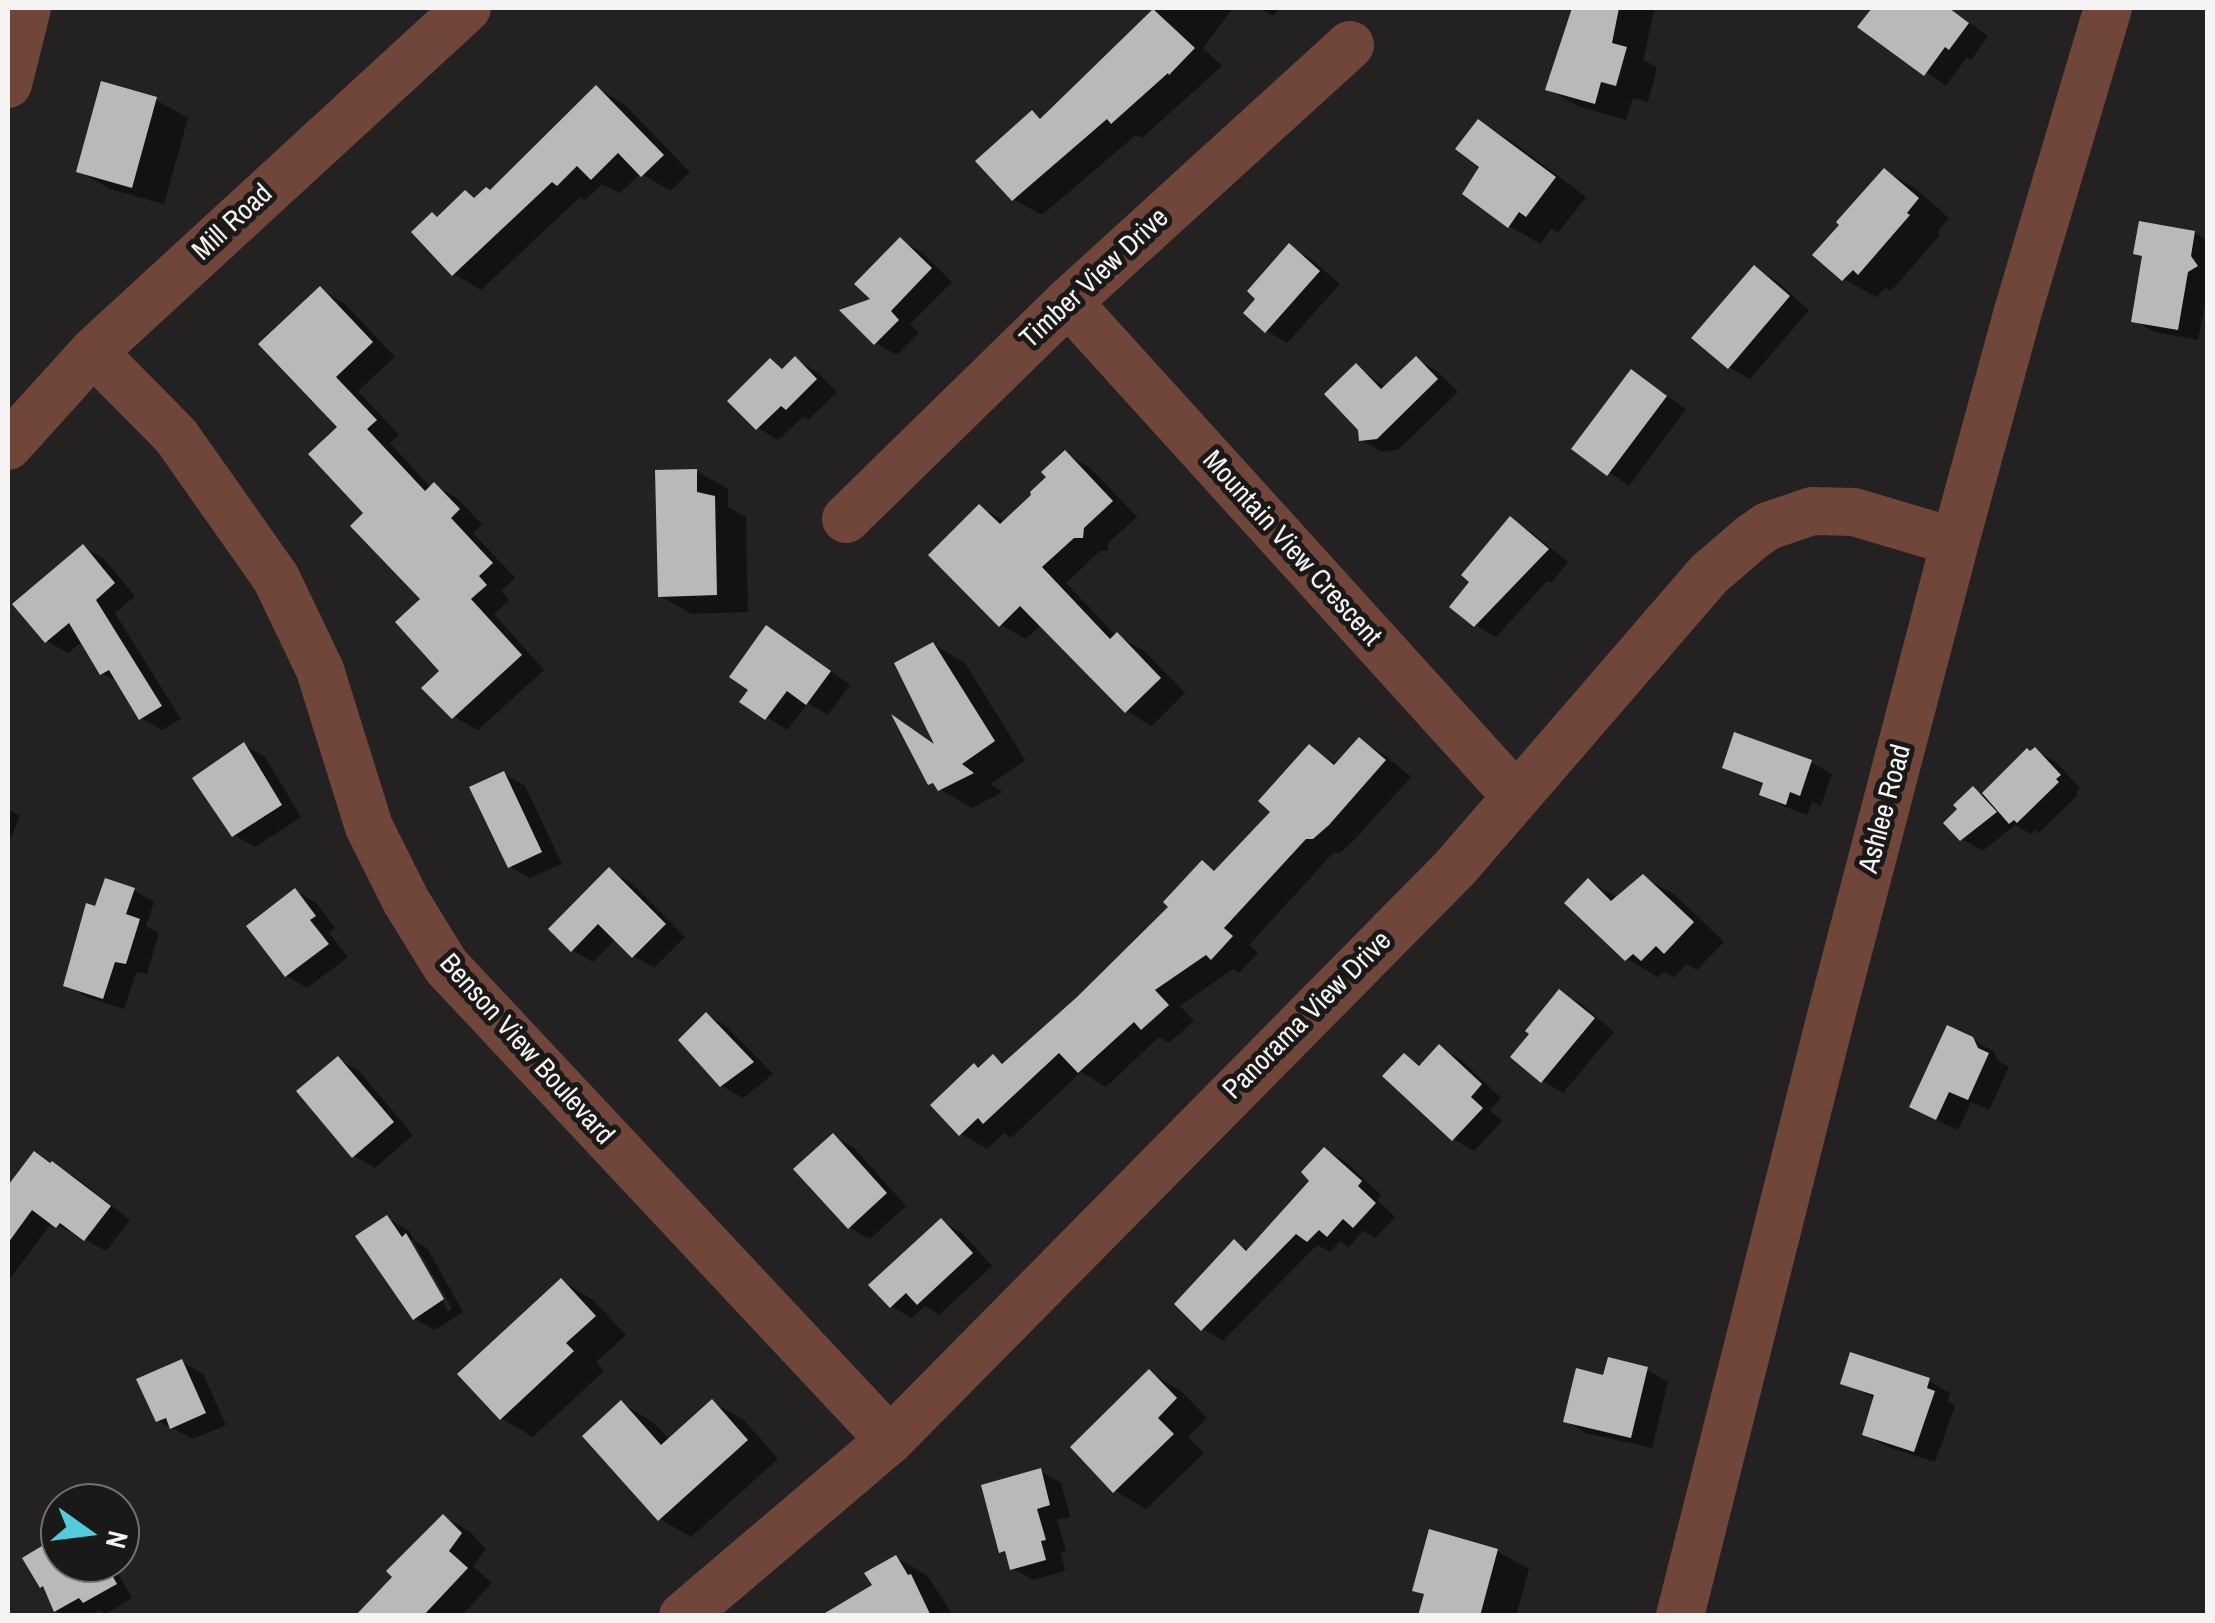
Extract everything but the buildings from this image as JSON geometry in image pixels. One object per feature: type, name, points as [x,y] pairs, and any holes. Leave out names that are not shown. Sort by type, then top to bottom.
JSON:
[{"type":"street","points":[[8,84],[27,8]]},
{"type":"street","name":"Mill Road","points":[[8,446],[93,352],[468,8]]},
{"type":"street","name":"Ashlee Road","points":[[1680,1616],[1955,542],[2018,311],[2108,8]]},
{"type":"street","name":"Timber View Drive","points":[[846,519],[1068,302],[1350,45]]},
{"type":"street","name":"Mountain View Crescent","points":[[1068,302],[1515,795]]},
{"type":"street","name":"Benson View Boulevard","points":[[93,352],[176,436],[276,578],[320,670],[370,826],[406,901],[446,966],[890,1440]]},
{"type":"street","name":"Panorama View Drive","points":[[683,1616],[890,1440],[1454,868],[1710,574],[1768,526],[1812,511],[1854,512],[1955,542]]}]
